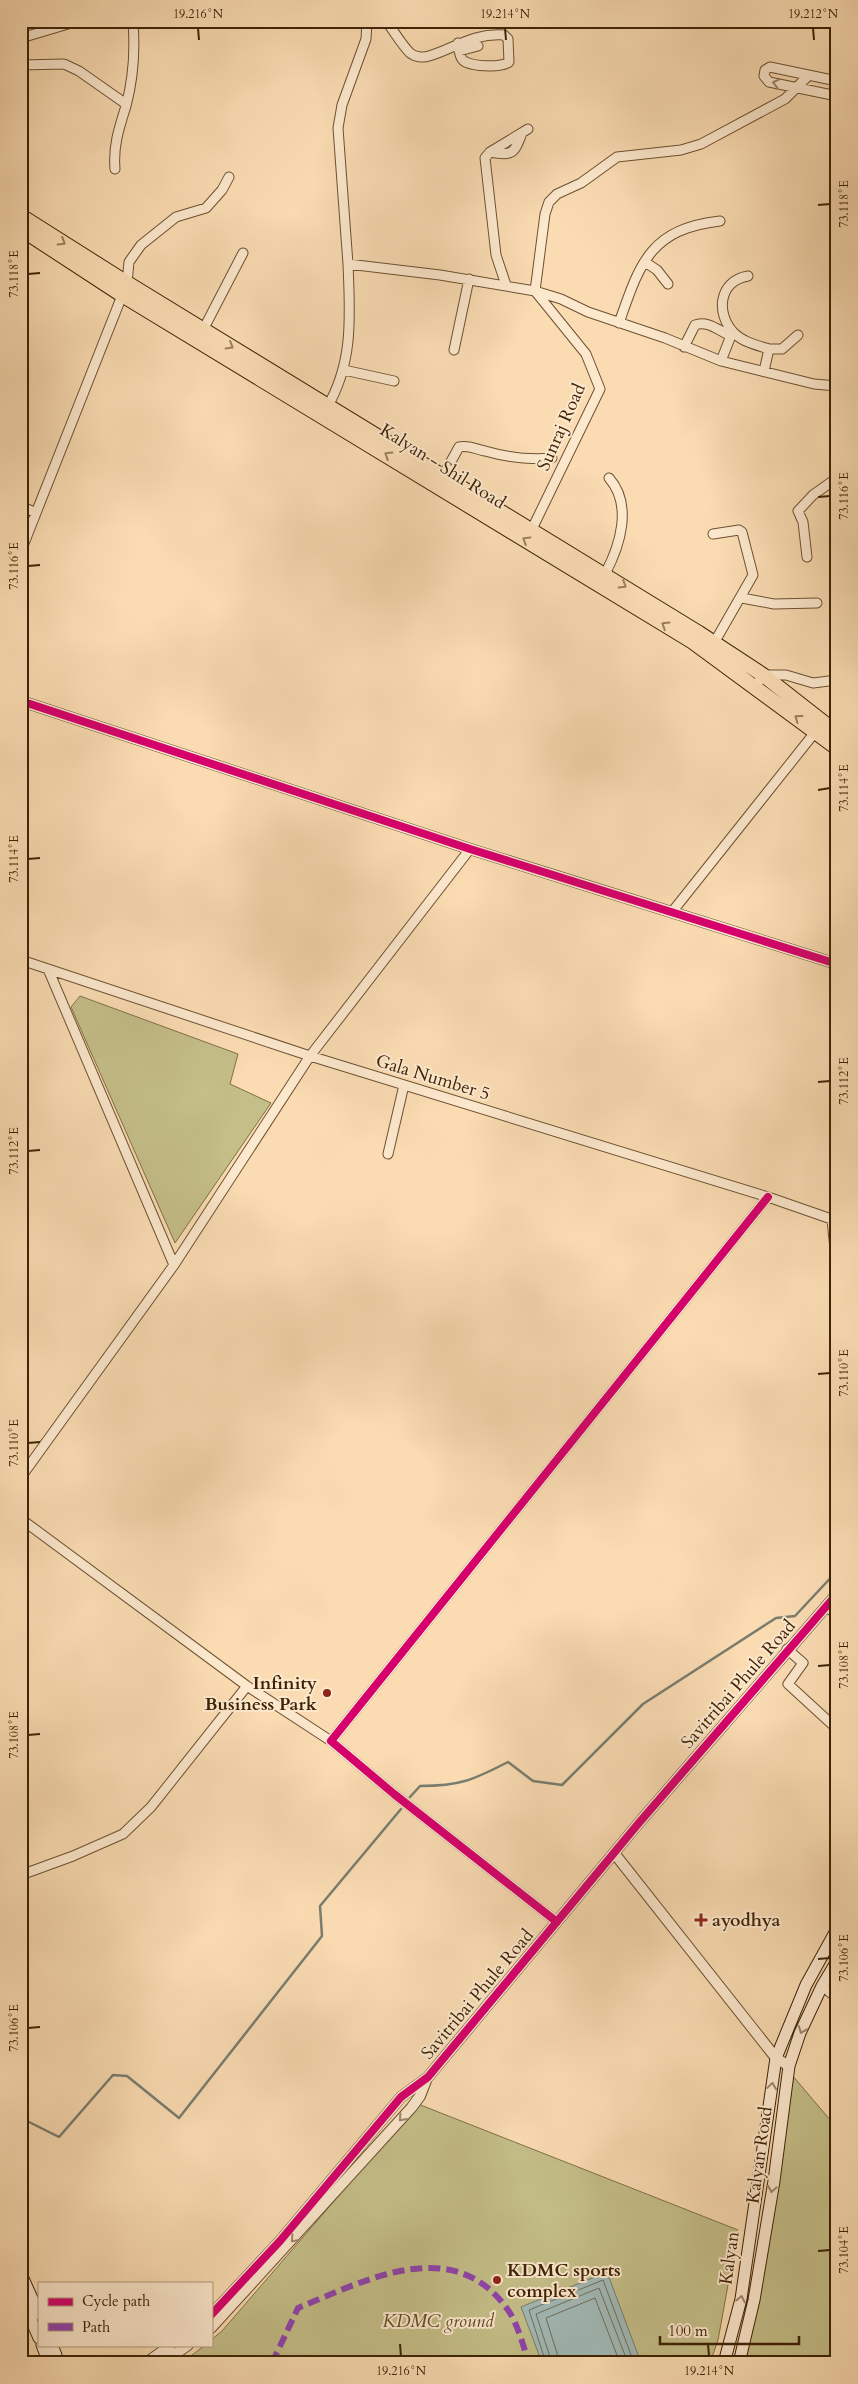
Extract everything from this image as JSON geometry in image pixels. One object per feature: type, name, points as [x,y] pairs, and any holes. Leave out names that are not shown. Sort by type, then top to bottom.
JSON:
[{"type":"main road","name":"Kalyan - Shil Road","points":[[21,216],[125,289],[203,330],[693,642],[837,748]]},
{"type":"main road","name":"Kalyan - Shil Road","points":[[21,229],[326,410],[443,476],[605,574],[763,675],[837,733]]},
{"type":"main road","name":"Kalyan","points":[[724,2363],[741,2299],[776,2058],[806,1985],[837,1928]]},
{"type":"main road","name":"Kalyan Road","points":[[739,2363],[755,2291],[789,2066],[800,2033],[822,1986],[837,1961]]},
{"type":"main road","points":[[21,2274],[38,2312]]},
{"type":"main road","points":[[21,2297],[38,2336]]},
{"type":"main road","points":[[42,2346],[49,2363]]},
{"type":"main road","points":[[52,2346],[59,2363]]},
{"type":"street","points":[[21,38],[78,21]]},
{"type":"street","points":[[326,410],[344,370],[351,328],[338,128],[342,106],[366,39],[367,21]]},
{"type":"street","points":[[386,21],[411,53],[419,57],[429,56],[458,47],[471,39],[504,35],[508,39],[509,62],[505,65],[491,66],[466,62],[462,60],[458,47]]},
{"type":"street","points":[[115,169],[113,152],[126,104],[134,43],[132,22]]},
{"type":"street","points":[[458,47],[478,46]]},
{"type":"street","points":[[21,65],[64,64],[79,71],[126,104]]},
{"type":"street","points":[[837,81],[770,67],[765,70],[764,76],[769,82],[837,96]]},
{"type":"street","points":[[535,291],[545,214],[549,202],[557,194],[581,183],[617,157],[681,150],[701,144],[785,99],[808,75]]},
{"type":"street","points":[[506,285],[496,255],[494,220],[485,158],[490,152],[525,131]]},
{"type":"street","points":[[21,551],[125,289],[129,262],[141,245],[176,217],[206,208],[222,190],[229,177]]},
{"type":"street","points":[[619,323],[636,277],[652,250],[674,233],[695,225],[720,221]]},
{"type":"street","points":[[203,330],[243,253]]},
{"type":"street","points":[[645,262],[658,270],[668,284]]},
{"type":"street","points":[[348,264],[469,279],[535,291],[561,299],[721,361],[814,384],[837,386]]},
{"type":"street","points":[[748,276],[740,277],[729,285],[722,300],[722,312],[727,324],[744,341],[768,350],[782,349],[798,335]]},
{"type":"street","points":[[454,350],[469,279]]},
{"type":"street","name":"Sunraj Road","points":[[532,529],[600,390],[586,354],[535,291]]},
{"type":"street","points":[[684,347],[695,325],[701,323],[708,324],[729,335],[730,338],[721,361]]},
{"type":"street","points":[[764,371],[768,350]]},
{"type":"street","points":[[344,370],[394,381]]},
{"type":"street","points":[[443,476],[459,447],[468,445],[485,452],[519,458],[552,458]]},
{"type":"street","points":[[605,574],[614,558],[623,517],[618,487],[609,478]]},
{"type":"street","points":[[807,557],[803,522],[798,511],[812,495],[837,478]]},
{"type":"street","points":[[21,506],[36,513]]},
{"type":"street","points":[[712,534],[739,530],[742,532],[754,575],[714,643]]},
{"type":"street","points":[[742,598],[774,604],[817,603]]},
{"type":"street","points":[[754,687],[763,675],[786,675],[813,683],[837,680]]},
{"type":"street","points":[[21,701],[470,849],[837,964]]},
{"type":"street","points":[[672,912],[816,731]]},
{"type":"street","points":[[21,1477],[174,1265],[310,1056],[470,849]]},
{"type":"street","name":"Gala Number 5","points":[[21,960],[310,1056],[768,1197],[834,1220]]},
{"type":"street","points":[[48,969],[174,1265]]},
{"type":"street","points":[[388,1154],[404,1085]]},
{"type":"street","points":[[331,1741],[768,1197]]},
{"type":"street","points":[[834,1220],[837,1270]]},
{"type":"street","points":[[21,1519],[247,1686],[331,1741],[394,1794],[557,1922]]},
{"type":"street","name":"Savitribai Phule Road","points":[[212,2327],[227,2305],[401,2097],[428,2077],[614,1852],[837,1594]]},
{"type":"street","points":[[826,1606],[837,1615]]},
{"type":"street","points":[[787,1650],[803,1663],[788,1684],[837,1729]]},
{"type":"street","points":[[21,1875],[73,1856],[122,1834],[151,1806],[247,1686]]},
{"type":"street","points":[[614,1852],[776,2058],[789,2066]]},
{"type":"street","points":[[822,1986],[837,1998]]},
{"type":"street","name":"Savitribai Phule Road","points":[[212,2314],[227,2305],[412,2107],[420,2096],[428,2077]]},
{"type":"street","points":[[146,2363],[170,2346]]},
{"type":"street","points":[[163,2363],[187,2346]]},
{"type":"green space","points":[[80,996],[238,1054],[230,1084],[271,1103],[175,1243],[71,1007]]},
{"type":"green space","points":[[792,2075],[837,2128],[837,2363],[742,2363]]},
{"type":"green space","name":"KDMC sports complex","points":[[418,2104],[738,2230],[718,2340],[710,2363],[182,2363],[204,2346],[212,2346],[212,2339],[222,2331]]},
{"type":"water","points":[[607,2272],[640,2360],[637,2363],[542,2363],[521,2307]]},
{"type":"waterway","points":[[410,1797],[420,1786],[446,1785],[466,1781],[508,1762],[533,1781],[562,1785],[643,1704],[776,1618],[795,1616],[837,1571]]},
{"type":"waterway","points":[[21,2118],[59,2137],[113,2075],[127,2076],[179,2118],[322,1936],[320,1906],[401,1809]]},
{"type":"marked path","points":[[272,2363],[298,2308],[380,2276],[408,2270],[436,2268],[462,2273],[486,2287],[512,2316],[529,2363]]},
{"type":"cycle path","points":[[21,701],[470,849],[837,964]]},
{"type":"cycle path","points":[[557,1922],[394,1794],[331,1741],[768,1197]]},
{"type":"cycle path","points":[[212,2314],[280,2241],[401,2097],[428,2077],[638,1824],[837,1594]]},
{"type":"place","name":"Infinity Business Park","points":[[327,1693]]},
{"type":"place","name":"ayodhya","points":[[701,1920]]},
{"type":"place","name":"KDMC sports complex","points":[[497,2280]]},
{"type":"park label","name":"KDMC ground","points":[[438,2321]]}]
